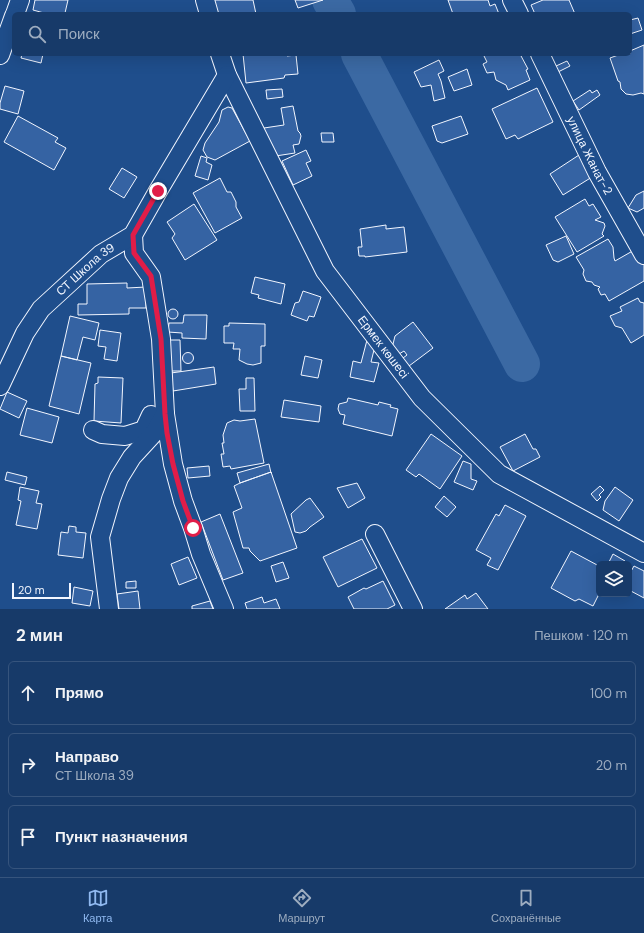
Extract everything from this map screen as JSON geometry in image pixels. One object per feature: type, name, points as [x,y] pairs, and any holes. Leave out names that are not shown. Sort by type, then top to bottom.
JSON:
[{"type":"street","points":[[15,12],[20,0]]},
{"type":"street","points":[[205,0],[208,12]]},
{"type":"street","points":[[512,0],[518,12]]},
{"type":"street","points":[[0,54],[12,21]]},
{"type":"street","name":"Ермек көшесі","points":[[221,56],[227,75],[326,272],[422,398],[499,474],[644,553]]},
{"type":"street","name":"улица Жанат-2","points":[[541,56],[597,172],[644,255]]},
{"type":"street","name":"СТ Школа 39","points":[[0,386],[25,334],[41,309],[101,254],[133,235],[227,75]]},
{"type":"street","points":[[133,235],[134,253],[151,276],[161,339],[165,414],[173,464],[183,501],[201,554],[224,609]]},
{"type":"street","points":[[92,430],[102,434],[125,436],[144,430],[164,392]]},
{"type":"street","points":[[109,609],[100,537],[119,478],[132,457],[155,432],[165,414]]},
{"type":"street","points":[[375,534],[413,609]]},
{"type":"building","points":[[35,0],[68,0],[65,12],[40,12],[33,10]]},
{"type":"building","points":[[212,0],[253,0],[256,12],[215,12]]},
{"type":"building","points":[[295,0],[323,0],[298,8]]},
{"type":"building","points":[[448,0],[488,0],[490,6],[495,4],[498,12],[452,12]]},
{"type":"building","points":[[543,0],[569,0],[574,12],[534,12],[531,5]]},
{"type":"building","points":[[638,18],[642,30],[632,33],[632,20]]},
{"type":"building","points":[[644,45],[644,94],[626,94],[621,89],[620,82],[618,81],[610,58],[616,56],[632,56],[632,50]]},
{"type":"building","points":[[22,56],[43,56],[41,63],[21,58]]},
{"type":"building","points":[[243,56],[296,56],[298,74],[285,75],[284,78],[246,83]]},
{"type":"building","points":[[484,56],[521,56],[528,69],[526,70],[530,80],[508,90],[506,85],[496,80],[494,72],[487,73],[483,64],[487,62]]},
{"type":"building","points":[[439,60],[444,71],[438,74],[445,98],[434,101],[431,85],[421,87],[414,72]]},
{"type":"building","points":[[567,61],[570,66],[558,72],[556,66]]},
{"type":"building","points":[[467,69],[472,85],[454,91],[448,77]]},
{"type":"building","points":[[5,86],[24,91],[18,114],[0,109],[0,103]]},
{"type":"building","points":[[537,88],[553,122],[518,139],[515,135],[506,139],[492,109]]},
{"type":"building","points":[[282,89],[283,97],[267,99],[266,90]]},
{"type":"building","points":[[590,90],[592,93],[597,90],[600,95],[579,110],[573,101]]},
{"type":"building","points":[[293,106],[298,131],[301,136],[299,144],[293,145],[295,153],[269,157],[264,128],[284,125],[281,108]]},
{"type":"building","points":[[228,107],[232,108],[250,141],[215,160],[207,157],[203,150],[205,143],[219,122],[222,110]]},
{"type":"building","points":[[18,116],[58,138],[55,142],[66,148],[54,170],[4,142]]},
{"type":"building","points":[[461,116],[468,134],[442,143],[437,141],[432,126]]},
{"type":"building","points":[[321,133],[333,133],[334,142],[322,142]]},
{"type":"building","points":[[306,150],[311,161],[306,163],[312,176],[293,185],[282,161]]},
{"type":"building","points":[[579,155],[592,177],[563,195],[550,174]]},
{"type":"building","points":[[201,156],[207,158],[206,162],[212,165],[208,180],[195,176]]},
{"type":"building","points":[[122,168],[137,177],[124,198],[109,189]]},
{"type":"building","points":[[220,178],[227,192],[231,192],[236,202],[236,207],[242,218],[215,233],[193,193]]},
{"type":"building","points":[[644,191],[644,208],[637,212],[628,208],[636,195]]},
{"type":"building","points":[[585,199],[589,206],[593,204],[601,217],[595,220],[604,223],[605,226],[602,234],[604,236],[577,252],[555,217]]},
{"type":"building","points":[[194,204],[217,240],[185,260],[172,238],[175,234],[167,222]]},
{"type":"building","points":[[386,225],[386,229],[404,227],[407,252],[365,257],[359,256],[358,247],[362,247],[360,229]]},
{"type":"building","points":[[566,236],[574,254],[558,262],[553,260],[546,245]]},
{"type":"building","points":[[608,239],[613,247],[615,261],[636,249],[644,263],[644,281],[609,301],[605,294],[601,295],[598,289],[600,287],[594,285],[592,282],[586,281],[583,274],[584,270],[576,257]]},
{"type":"building","points":[[255,277],[285,284],[281,304],[258,298],[259,295],[251,293]]},
{"type":"building","points":[[127,283],[127,288],[146,287],[146,308],[129,308],[129,314],[78,315],[78,304],[87,304],[87,284]]},
{"type":"building","points":[[303,291],[321,297],[314,317],[309,316],[307,321],[291,315],[295,303],[299,302]]},
{"type":"building","points":[[638,298],[640,302],[644,303],[644,335],[631,343],[622,328],[615,326],[610,316],[622,311],[620,307]]},
{"type":"building","points":[[171,309],[175,309],[177,310],[177,318],[171,319],[168,316],[168,312]]},
{"type":"building","points":[[184,315],[207,315],[206,339],[182,338],[182,333],[168,332],[169,323],[183,323]]},
{"type":"building","points":[[70,316],[99,323],[95,340],[83,337],[77,360],[61,356]]},
{"type":"building","points":[[413,322],[433,348],[405,369],[399,361],[407,355],[404,351],[399,354],[392,348],[395,336]]},
{"type":"building","points":[[229,323],[265,324],[265,346],[261,346],[261,363],[253,365],[239,360],[240,349],[233,349],[234,343],[224,343],[224,326],[229,326]]},
{"type":"building","points":[[100,330],[121,333],[117,361],[104,359],[106,347],[98,346]]},
{"type":"building","points":[[169,340],[180,340],[181,371],[170,371]]},
{"type":"building","points":[[367,340],[376,342],[371,362],[379,363],[374,382],[350,377],[353,361],[361,363]]},
{"type":"building","points":[[188,352],[192,354],[194,358],[192,362],[188,364],[184,362],[182,358],[184,354]]},
{"type":"building","points":[[61,356],[91,363],[79,414],[49,406]]},
{"type":"building","points":[[305,356],[322,360],[318,378],[301,375]]},
{"type":"building","points":[[214,367],[216,384],[173,391],[171,373]]},
{"type":"building","points":[[98,377],[123,378],[121,423],[94,421],[95,384],[98,383]]},
{"type":"building","points":[[246,378],[254,378],[255,411],[240,411],[239,389],[246,389]]},
{"type":"building","points":[[7,392],[27,401],[19,418],[0,409]]},
{"type":"building","points":[[348,398],[378,405],[379,402],[391,405],[390,407],[398,409],[392,436],[343,424],[345,415],[340,414],[338,409],[339,404],[347,402]]},
{"type":"building","points":[[284,400],[321,406],[319,422],[281,417]]},
{"type":"building","points":[[27,408],[59,417],[52,443],[20,435]]},
{"type":"building","points":[[255,419],[264,463],[231,469],[230,466],[223,467],[221,454],[224,454],[222,443],[224,443],[223,435],[227,423],[234,420],[240,421]]},
{"type":"building","points":[[431,434],[462,456],[440,489],[419,474],[416,477],[406,470]]},
{"type":"building","points":[[525,434],[533,449],[536,449],[540,457],[513,471],[500,447]]},
{"type":"building","points":[[463,461],[471,464],[471,479],[477,481],[473,490],[454,482]]},
{"type":"building","points":[[269,464],[271,472],[240,483],[237,473]]},
{"type":"building","points":[[209,466],[210,476],[188,478],[187,468]]},
{"type":"building","points":[[7,472],[27,477],[25,485],[5,480]]},
{"type":"building","points":[[271,472],[297,548],[260,561],[249,548],[243,548],[233,512],[242,508],[234,486]]},
{"type":"building","points":[[357,483],[365,498],[348,508],[337,488]]},
{"type":"building","points":[[600,486],[604,490],[599,495],[601,497],[597,501],[591,494]]},
{"type":"building","points":[[20,487],[39,491],[36,503],[42,504],[37,529],[16,525],[21,501],[18,500]]},
{"type":"building","points":[[615,487],[633,500],[619,521],[603,510],[605,501]]},
{"type":"building","points":[[444,496],[456,507],[447,517],[435,507]]},
{"type":"building","points":[[310,498],[324,517],[306,531],[300,533],[295,532],[291,514]]},
{"type":"building","points":[[505,505],[526,516],[498,570],[487,565],[491,558],[476,550],[496,514],[499,516]]},
{"type":"building","points":[[220,514],[243,573],[223,580],[201,522]]},
{"type":"building","points":[[69,526],[76,527],[76,532],[86,533],[83,558],[58,555],[61,532],[68,533]]},
{"type":"building","points":[[362,539],[377,568],[338,587],[323,557]]},
{"type":"building","points":[[571,551],[596,564],[596,597],[598,597],[593,606],[579,599],[575,601],[551,588]]},
{"type":"building","points":[[613,554],[625,561],[610,561]]},
{"type":"building","points":[[188,557],[197,578],[179,585],[171,564]]},
{"type":"building","points":[[283,562],[289,578],[276,582],[271,566]]},
{"type":"building","points":[[634,566],[644,571],[644,598],[632,592],[632,570]]},
{"type":"building","points":[[136,581],[136,588],[126,588],[126,582]]},
{"type":"building","points":[[383,581],[395,605],[387,609],[354,609],[348,597],[364,588],[366,589]]},
{"type":"building","points":[[74,587],[93,591],[90,606],[72,603]]},
{"type":"building","points":[[138,591],[140,609],[119,609],[117,594]]},
{"type":"building","points":[[476,593],[488,609],[445,609],[465,595],[467,599]]},
{"type":"building","points":[[262,597],[264,603],[276,599],[280,609],[247,609],[245,603]]},
{"type":"building","points":[[210,601],[213,609],[192,609],[192,606]]},
{"type":"waterway","points":[[330,0],[337,12]]},
{"type":"waterway","points":[[360,56],[522,364]]},
{"type":"route","points":[[158,191],[133,235],[134,253],[151,276],[161,339],[167,433],[173,464],[183,501],[193,528]]}]
